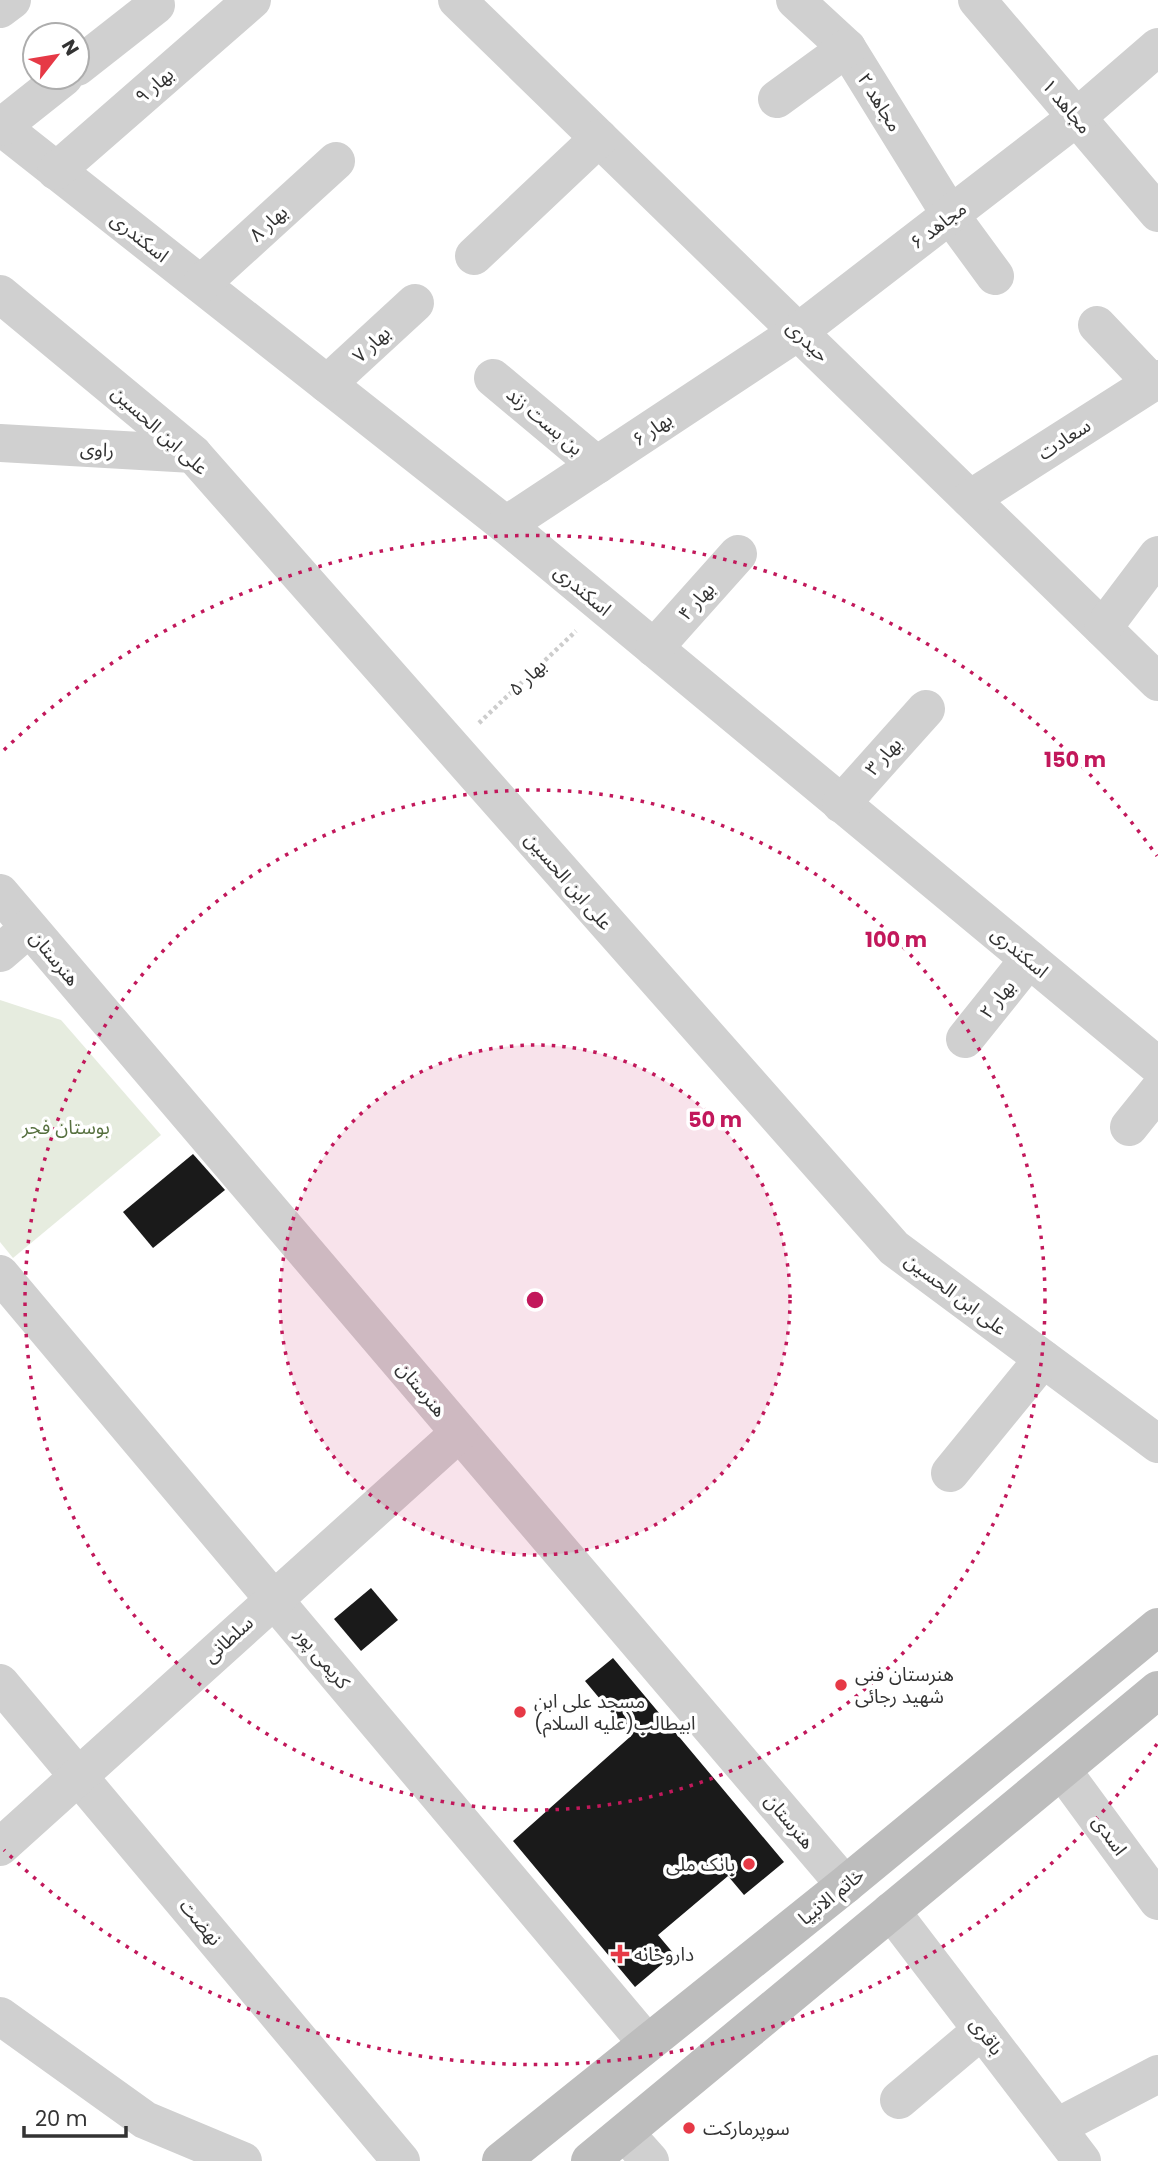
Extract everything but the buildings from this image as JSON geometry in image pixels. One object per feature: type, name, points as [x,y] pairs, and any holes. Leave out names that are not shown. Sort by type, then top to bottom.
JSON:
[{"type":"main road","name":"خاتم الانبیا","points":[[501,2161],[845,1885],[1158,1627]]},
{"type":"main road","points":[[590,2161],[1158,1690]]},
{"type":"street","points":[[0,9],[12,0]]},
{"type":"street","name":"بهار ۹","points":[[56,171],[253,0]]},
{"type":"street","name":"مجاهد ۲","points":[[795,0],[847,48],[951,216],[995,276]]},
{"type":"street","name":"مجاهد ۱","points":[[977,0],[1158,213]]},
{"type":"street","name":"حیدری","points":[[468,4],[599,138],[1158,682]]},
{"type":"street","points":[[91,56],[156,5]]},
{"type":"street","name":"مجاهد ۶","points":[[798,332],[1077,117],[1158,47]]},
{"type":"street","points":[[777,99],[847,48]]},
{"type":"street","points":[[0,126],[46,91]]},
{"type":"street","name":"اسکندری","points":[[0,126],[506,525],[1158,1066]]},
{"type":"street","points":[[474,257],[599,138]]},
{"type":"street","name":"بهار ۸","points":[[201,284],[336,161]]},
{"type":"street","name":"علی ابن الحسین","points":[[0,294],[193,454],[894,1248],[1158,1444]]},
{"type":"street","name":"بهار ۷","points":[[327,384],[415,303]]},
{"type":"street","points":[[1097,325],[1155,381]]},
{"type":"street","name":"بهار ۶","points":[[506,525],[798,332]]},
{"type":"street","name":"بن بست زند","points":[[493,378],[597,465]]},
{"type":"street","name":"سعادت","points":[[970,499],[1155,381]]},
{"type":"street","name":"راوی","points":[[0,443],[193,454]]},
{"type":"street","name":"بهار ۴","points":[[654,648],[738,554]]},
{"type":"street","points":[[1102,628],[1158,555]]},
{"type":"street","name":"بهار ۳","points":[[841,803],[926,709]]},
{"type":"street","name":"هنرستان","points":[[0,893],[845,1885]]},
{"type":"street","points":[[0,953],[29,928]]},
{"type":"street","name":"بهار ۲","points":[[965,1039],[1029,959]]},
{"type":"street","points":[[1129,1127],[1158,1091]]},
{"type":"street","name":"کریمی پور","points":[[0,1274],[646,2042]]},
{"type":"street","points":[[950,1473],[1043,1359]]},
{"type":"street","name":"سلطانی","points":[[0,1847],[459,1433]]},
{"type":"street","name":"نهضت","points":[[0,1683],[401,2161]]},
{"type":"street","name":"اسدی","points":[[1062,1770],[1158,1901]]},
{"type":"street","name":"باقری","points":[[891,1912],[982,2030],[1068,2150]]},
{"type":"street","points":[[0,2016],[187,2152],[243,2161]]},
{"type":"street","points":[[899,2100],[982,2030]]},
{"type":"street","points":[[1068,2150],[1158,2074]]},
{"type":"street","points":[[625,2133],[650,2161]]},
{"type":"path","name":"بهار ۵","points":[[452,748],[602,606]]},
{"type":"green space","name":"بوستان فجر","points":[[0,1000],[61,1020],[161,1135],[13,1258],[0,1242]]},
{"type":"place","name":"هنرستان فنی شهید رجائی","points":[[841,1685]]},
{"type":"place","name":"مسجد علی ابن ابیطالب(علیه السلام)","points":[[520,1712]]},
{"type":"place","name":"بانک ملی","points":[[749,1864]]},
{"type":"place","name":"داروخانه","points":[[620,1954]]},
{"type":"place","name":"سوپرمارکت","points":[[689,2128]]}]
